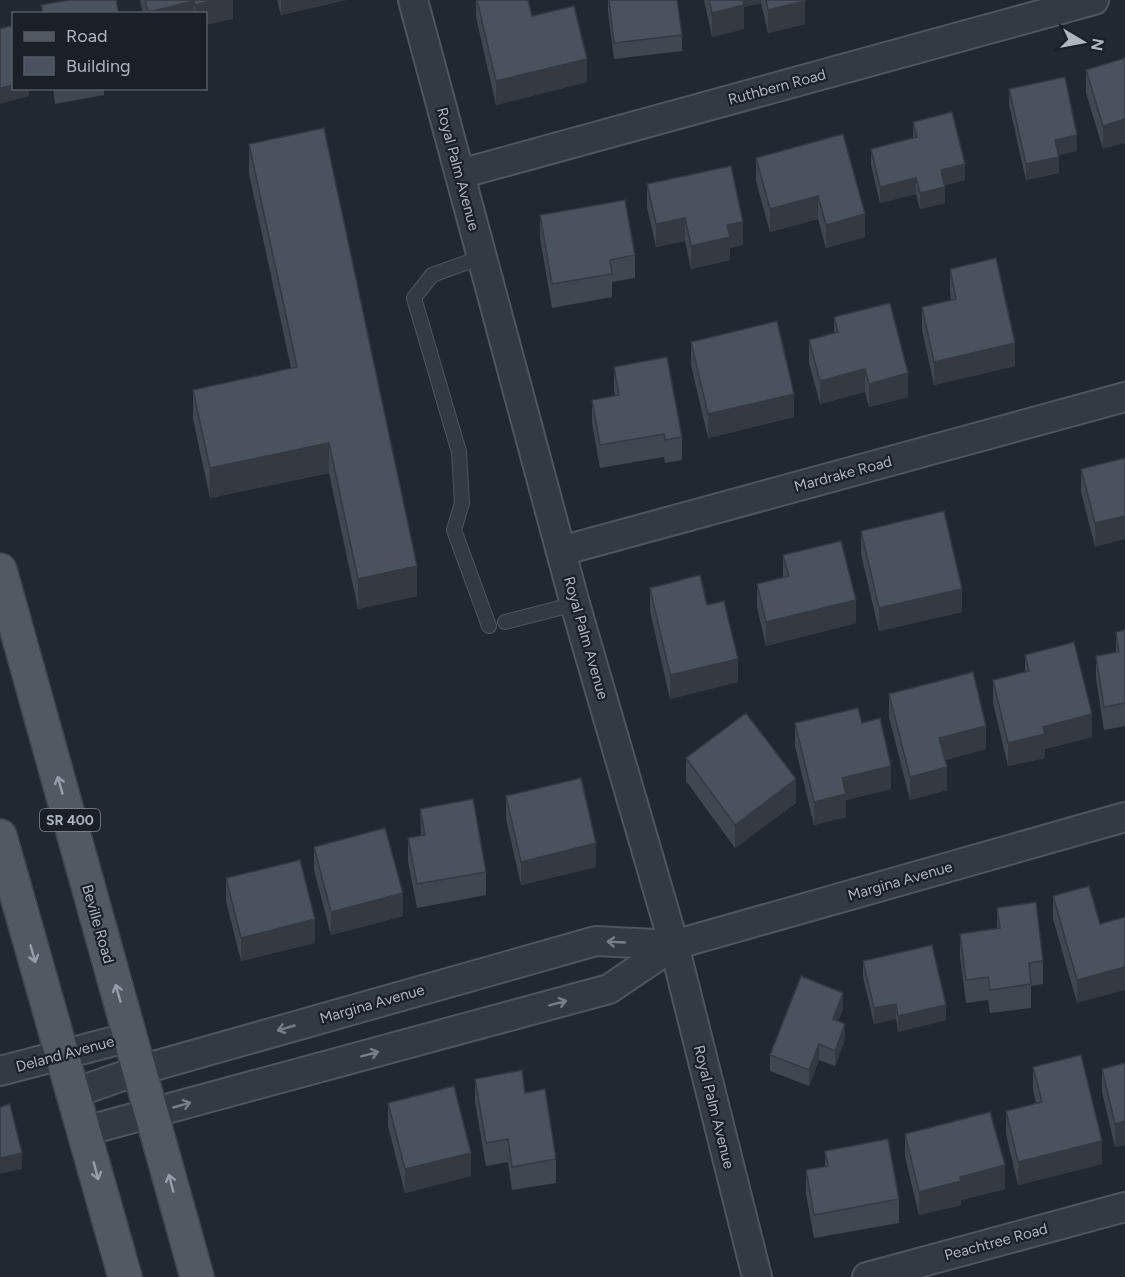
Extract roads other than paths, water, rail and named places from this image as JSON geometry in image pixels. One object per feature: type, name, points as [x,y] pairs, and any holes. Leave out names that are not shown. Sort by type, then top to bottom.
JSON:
[{"type":"main road","name":"Beville Road","points":[[0,570],[197,1277]]},
{"type":"main road","points":[[0,839],[125,1277]]},
{"type":"street","name":"Royal Palm Avenue","points":[[412,0],[575,604],[674,945],[757,1277]]},
{"type":"street","name":"Ruthbern Road","points":[[460,174],[1094,0]]},
{"type":"street","name":"Mardrake Road","points":[[561,551],[1125,397]]},
{"type":"street","name":"Margina Avenue","points":[[85,1131],[609,989],[674,945],[1125,817]]},
{"type":"street","name":"Margina Avenue","points":[[74,1093],[140,1070],[596,941],[674,945]]},
{"type":"street","name":"Deland Avenue","points":[[0,1071],[130,1037]]},
{"type":"street","name":"Peachtree Road","points":[[867,1277],[1125,1206]]},
{"type":"lane","points":[[482,257],[432,275],[414,298],[459,452],[462,503],[454,530],[489,626]]},
{"type":"lane","points":[[505,622],[575,604]]}]
